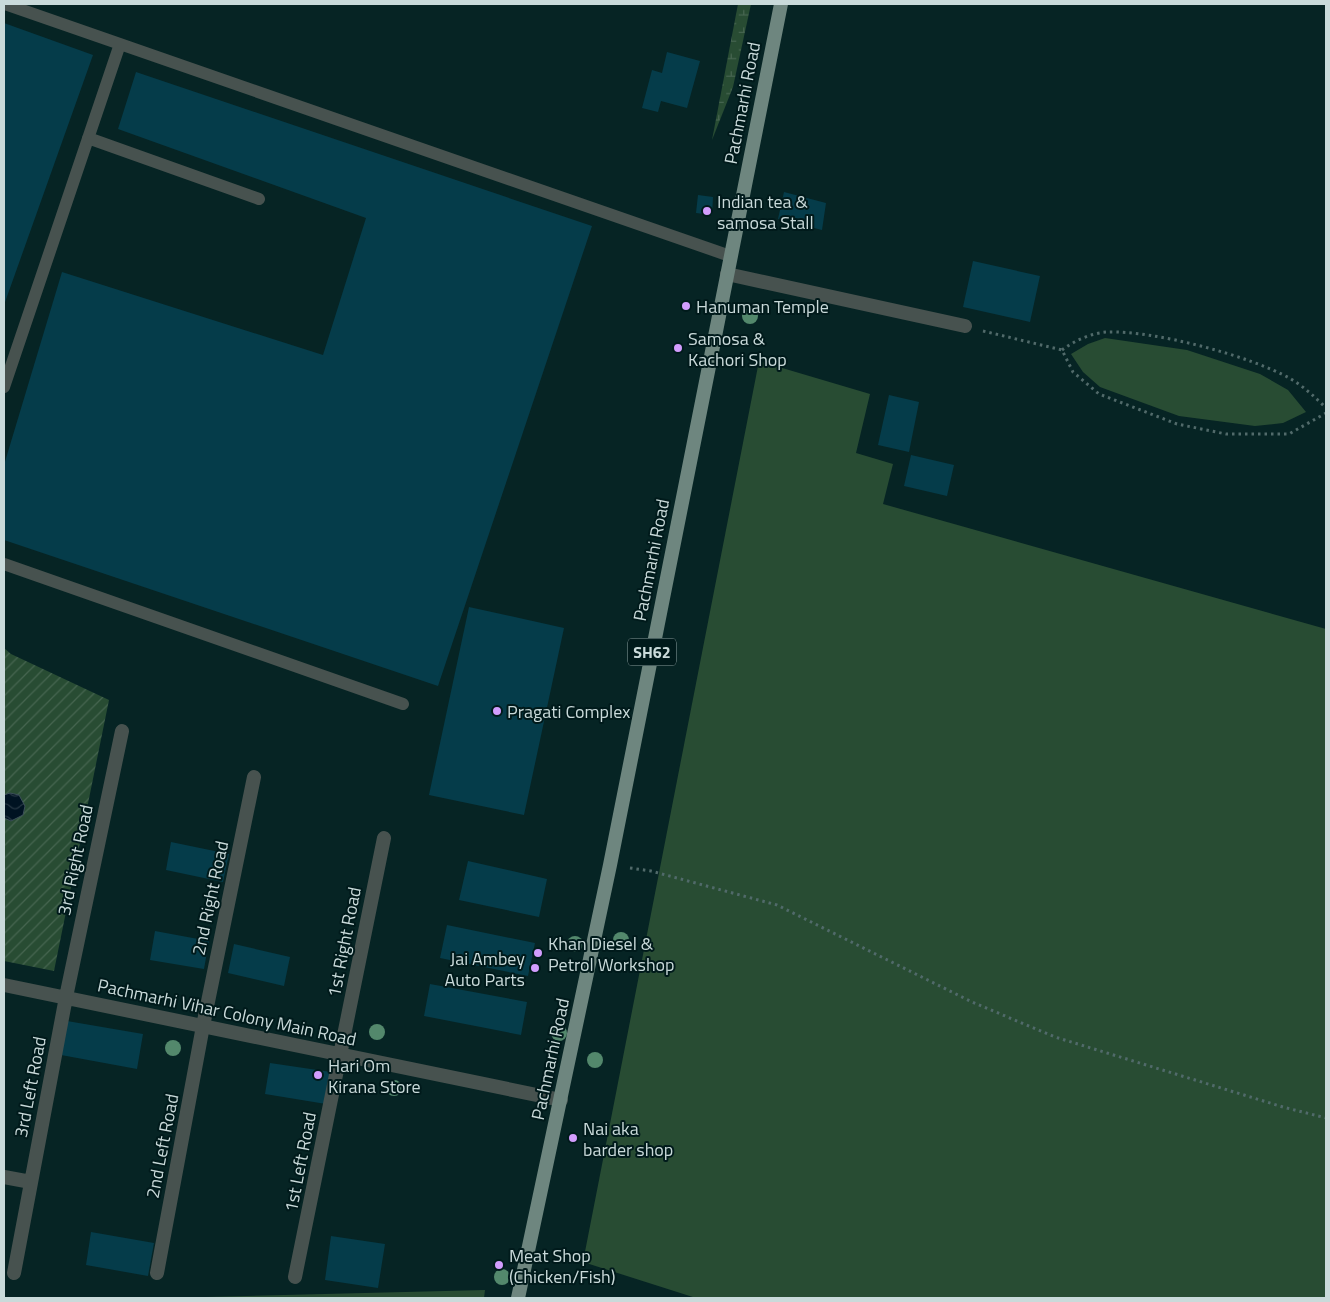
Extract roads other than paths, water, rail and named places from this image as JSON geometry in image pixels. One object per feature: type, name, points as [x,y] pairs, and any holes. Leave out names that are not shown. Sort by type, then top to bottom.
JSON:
[{"type":"main road","name":"Pachmarhi Road","points":[[518,1298],[610,865],[781,4]]},
{"type":"street","points":[[727,274],[965,326]]},
{"type":"street","name":"3rd Right Road","points":[[66,997],[122,730]]},
{"type":"street","name":"2nd Right Road","points":[[203,1026],[254,777]]},
{"type":"street","name":"1st Right Road","points":[[341,1054],[384,838]]},
{"type":"street","name":"Pachmarhi Vihar Colony Main Road","points":[[4,985],[561,1100]]},
{"type":"street","name":"3rd Left Road","points":[[14,1273],[66,997]]},
{"type":"street","name":"2nd Left Road","points":[[157,1273],[203,1026]]},
{"type":"street","name":"1st Left Road","points":[[295,1277],[341,1054]]},
{"type":"street","points":[[4,1177],[31,1182]]},
{"type":"lane","points":[[5,4],[730,256]]},
{"type":"lane","points":[[4,387],[120,44]]},
{"type":"lane","points":[[88,138],[259,199]]},
{"type":"lane","points":[[4,564],[404,704]]},
{"type":"water","points":[[10,793],[19,795],[25,806],[23,815],[11,821],[4,818],[4,795]]},
{"type":"place","name":"Indian tea & samosa Stall","points":[[707,211]]},
{"type":"place","name":"Hanuman Temple","points":[[686,306]]},
{"type":"place","name":"Samosa & Kachori Shop","points":[[678,348]]},
{"type":"place","name":"Pragati Complex","points":[[497,711]]},
{"type":"place","name":"Khan Diesel & Petrol Workshop","points":[[538,953]]},
{"type":"place","name":"Jai Ambey Auto Parts","points":[[535,968]]},
{"type":"place","name":"Hari Om Kirana Store","points":[[318,1075]]},
{"type":"place","name":"Nai aka barder shop","points":[[573,1138]]},
{"type":"place","name":"Meat Shop (Chicken/Fish)","points":[[499,1265]]}]
